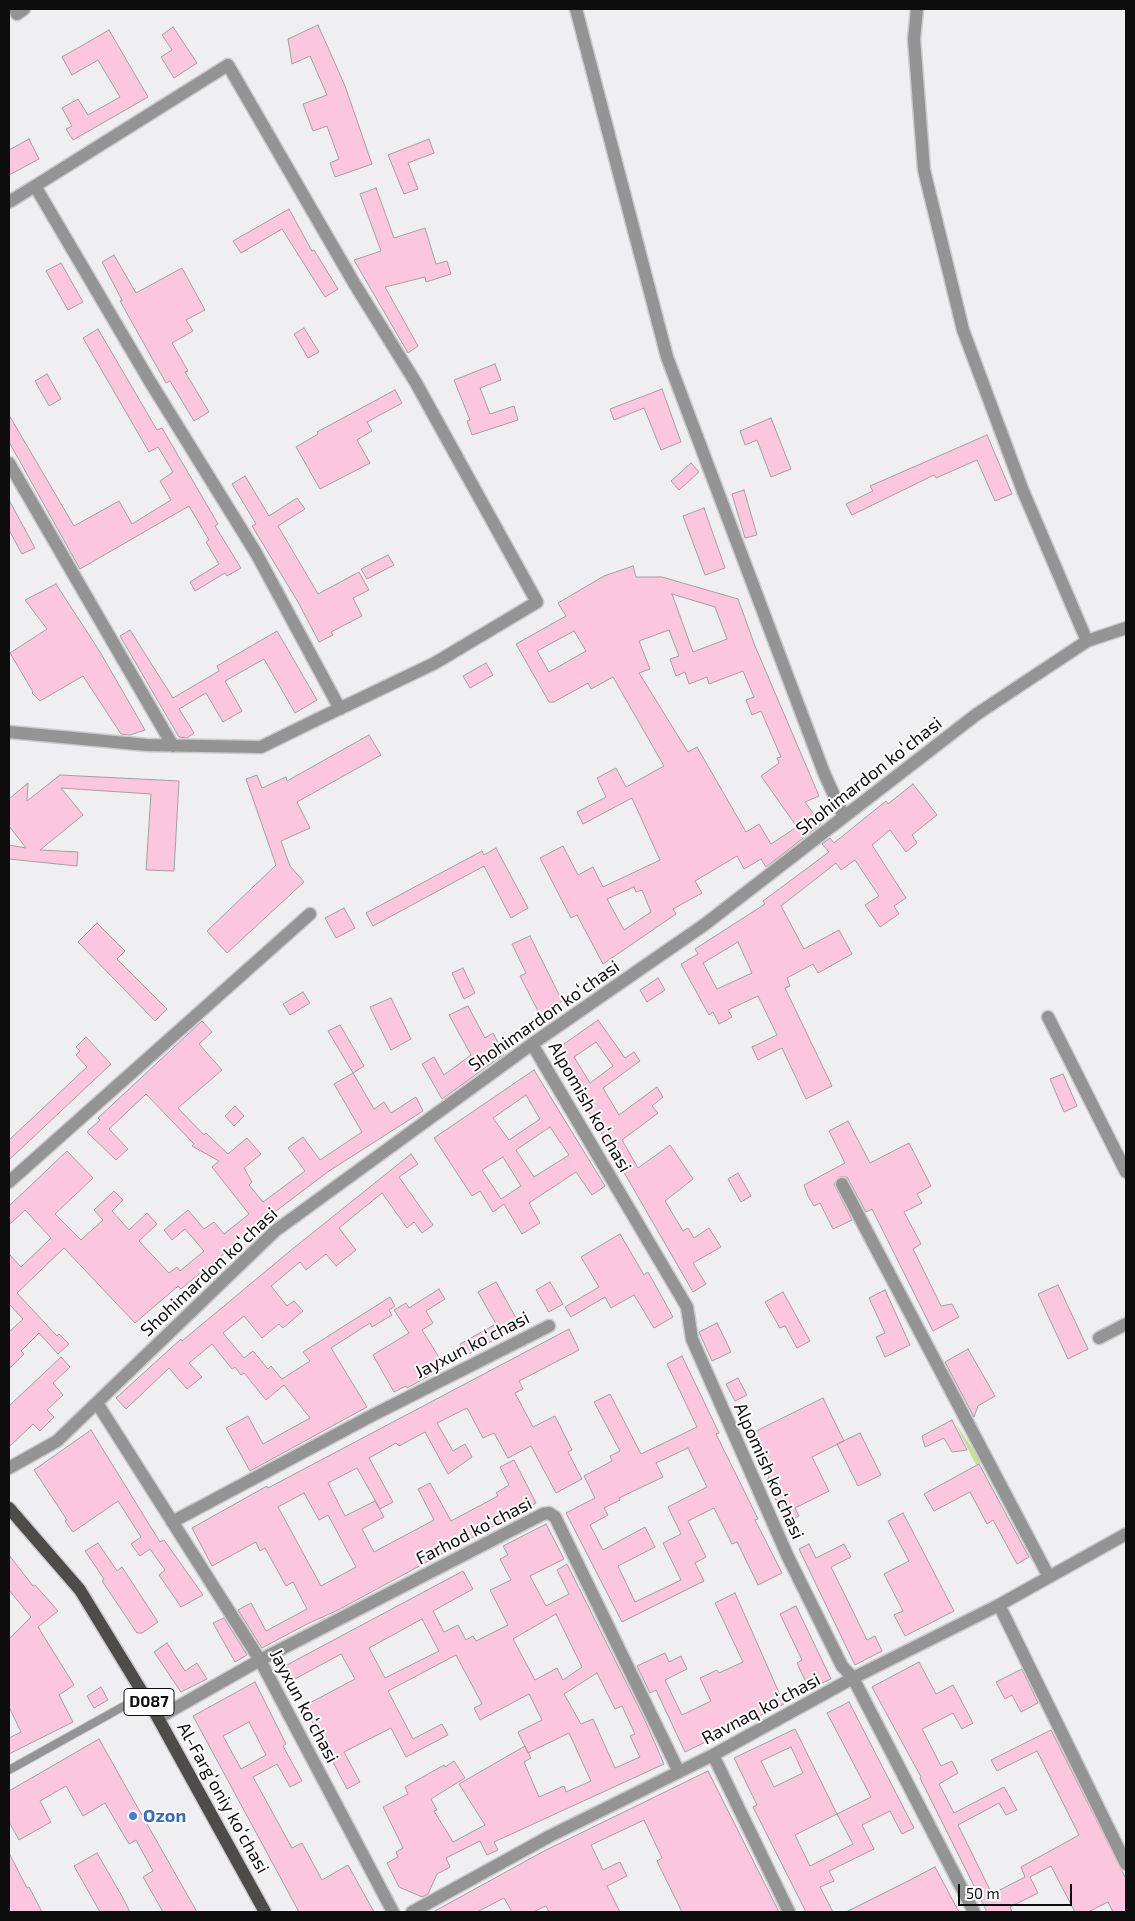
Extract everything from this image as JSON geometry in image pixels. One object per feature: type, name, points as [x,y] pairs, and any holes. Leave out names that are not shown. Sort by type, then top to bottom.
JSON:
[{"type":"main road","name":"Al-Fargʻoniy koʻchasi","points":[[9,1508],[80,1590],[158,1718],[265,1912]]},
{"type":"street","points":[[15,9],[17,14],[24,9]]},
{"type":"street","points":[[576,9],[667,357],[824,773],[844,817]]},
{"type":"street","points":[[917,9],[914,39],[924,170],[964,330],[1023,491],[1087,641]]},
{"type":"street","points":[[9,202],[228,65],[354,283],[416,383],[537,602],[435,663],[261,747],[173,746],[9,732]]},
{"type":"street","points":[[35,186],[149,380],[256,553],[340,709]]},
{"type":"street","points":[[9,463],[173,746]]},
{"type":"street","name":"Shohimardon koʻchasi","points":[[9,1468],[57,1440],[275,1232],[532,1044],[704,925],[978,714],[1087,641],[1126,628]]},
{"type":"street","points":[[9,1182],[310,914]]},
{"type":"street","points":[[1048,1017],[1126,1172]]},
{"type":"street","name":"Alpomish koʻchasi","points":[[532,1044],[687,1307],[692,1338],[788,1557],[842,1666],[853,1678],[974,1912]]},
{"type":"street","points":[[842,1184],[1050,1576]]},
{"type":"street","points":[[1100,1338],[1126,1324]]},
{"type":"street","name":"Jayxun koʻchasi","points":[[172,1522],[373,1415],[549,1326]]},
{"type":"street","name":"Jayxun koʻchasi","points":[[97,1403],[260,1660],[393,1912]]},
{"type":"street","name":"Farhod koʻchasi","points":[[158,1718],[260,1660],[543,1514],[549,1513],[555,1517],[679,1772]]},
{"type":"street","name":"Ravnaq koʻchasi","points":[[412,1912],[550,1836],[713,1755],[853,1678],[998,1604],[1126,1534]]},
{"type":"street","points":[[998,1604],[1126,1864]]},
{"type":"street","points":[[713,1755],[789,1912]]},
{"type":"lane","points":[[9,1770],[144,1695]]},
{"type":"green space","points":[[955,1423],[982,1462],[976,1465]]},
{"type":"building","points":[[318,25],[345,86],[372,164],[335,177],[330,163],[339,159],[327,126],[313,131],[303,104],[327,95],[310,56],[292,64],[288,39]]},
{"type":"building","points":[[173,27],[197,63],[174,78],[161,57],[172,50],[162,35]]},
{"type":"building","points":[[109,30],[148,97],[73,140],[66,129],[72,126],[62,108],[78,99],[88,115],[120,97],[98,60],[72,75],[62,57]]},
{"type":"building","points":[[29,139],[39,159],[9,175],[9,150]]},
{"type":"building","points":[[429,139],[434,153],[408,163],[418,189],[404,194],[388,155]]},
{"type":"building","points":[[376,188],[394,238],[425,228],[436,264],[447,261],[451,274],[426,282],[425,277],[385,287],[418,346],[408,353],[354,260],[381,251],[360,194]]},
{"type":"building","points":[[289,209],[312,251],[314,250],[338,289],[325,297],[282,229],[241,253],[233,241]]},
{"type":"building","points":[[114,255],[136,293],[182,268],[205,310],[186,320],[193,331],[172,343],[188,371],[185,372],[209,412],[194,421],[170,381],[166,383],[120,301],[122,300],[102,262]]},
{"type":"building","points":[[61,263],[83,302],[68,310],[46,271]]},
{"type":"building","points":[[304,328],[319,352],[308,358],[294,334]]},
{"type":"building","points":[[98,329],[157,430],[162,428],[218,524],[215,526],[241,568],[227,576],[225,573],[195,591],[190,582],[219,564],[206,542],[209,540],[189,506],[80,569],[9,442],[9,415],[74,526],[119,501],[132,524],[171,500],[160,481],[173,472],[158,447],[149,452],[83,338]]},
{"type":"building","points":[[495,364],[501,380],[480,388],[490,414],[514,406],[518,420],[472,435],[467,421],[470,420],[454,380]]},
{"type":"building","points":[[47,374],[61,399],[49,406],[35,381]]},
{"type":"building","points":[[662,389],[681,442],[661,450],[644,408],[614,420],[610,409]]},
{"type":"building","points":[[395,390],[402,403],[367,422],[372,431],[357,440],[370,463],[320,489],[296,447],[318,434],[317,432]]},
{"type":"building","points":[[771,418],[791,469],[771,477],[757,440],[745,445],[740,431]]},
{"type":"building","points":[[987,435],[1012,494],[995,501],[977,460],[936,478],[934,475],[852,515],[846,504],[873,491],[870,486]]},
{"type":"building","points":[[691,463],[699,472],[679,490],[671,481]]},
{"type":"building","points":[[245,476],[269,516],[297,498],[305,509],[278,526],[318,594],[359,572],[369,590],[353,598],[362,616],[331,632],[333,635],[319,642],[298,602],[252,526],[256,524],[232,484]]},
{"type":"building","points":[[744,490],[757,535],[745,538],[732,494]]},
{"type":"building","points":[[9,500],[35,548],[22,554],[9,530]]},
{"type":"building","points":[[704,508],[725,568],[705,575],[683,516]]},
{"type":"building","points":[[388,555],[394,565],[367,579],[361,569]]},
{"type":"building","points":[[633,566],[636,577],[662,577],[738,599],[755,646],[819,796],[805,802],[821,824],[766,867],[761,859],[744,869],[737,856],[695,881],[702,893],[673,909],[676,914],[603,964],[577,915],[571,918],[540,858],[563,846],[578,875],[593,867],[603,887],[660,860],[632,798],[583,824],[577,812],[606,797],[597,778],[616,768],[626,787],[664,766],[613,677],[591,689],[588,683],[554,702],[549,702],[516,644],[566,616],[558,603],[604,576]],"holes":[[[672,594],[715,607],[727,639],[693,652]],[[669,630],[679,656],[670,659],[676,676],[685,672],[689,684],[707,677],[709,684],[743,671],[754,697],[746,700],[752,715],[761,711],[781,757],[777,758],[779,763],[761,776],[797,827],[771,844],[759,824],[746,832],[697,747],[688,752],[639,673],[650,669],[639,641]],[[574,631],[586,651],[549,672],[537,651]],[[634,887],[636,892],[642,890],[651,912],[624,930],[607,899]]]},
{"type":"building","points":[[56,584],[100,652],[145,730],[130,735],[121,734],[83,676],[40,701],[32,693],[10,653],[47,629],[25,600]]},
{"type":"building","points":[[130,630],[173,698],[219,671],[217,666],[277,631],[317,700],[295,713],[264,659],[225,681],[242,711],[223,722],[206,693],[179,709],[194,733],[187,738],[179,737],[120,636]]},
{"type":"building","points":[[486,663],[493,675],[470,688],[463,676]]},
{"type":"building","points":[[369,735],[381,755],[297,802],[310,828],[281,841],[290,866],[304,882],[227,953],[207,931],[276,865],[246,779],[257,775],[262,788],[286,777],[287,781]]},
{"type":"building","points":[[60,775],[179,781],[174,871],[146,870],[151,794],[61,788],[83,815],[40,850],[78,852],[77,866],[9,859],[9,845],[26,848],[9,826],[9,799],[28,783],[27,801]]},
{"type":"building","points":[[913,784],[937,815],[912,835],[917,843],[906,852],[890,830],[872,845],[906,898],[894,906],[899,914],[880,927],[865,905],[879,896],[855,860],[841,870],[836,863],[781,906],[804,949],[839,930],[852,954],[818,973],[813,964],[787,978],[790,986],[785,988],[832,1086],[806,1099],[782,1048],[758,1060],[752,1047],[777,1035],[758,996],[728,1010],[732,1017],[719,1024],[713,1012],[709,1015],[681,964],[698,954],[695,949],[765,904],[763,901],[829,852],[822,844],[830,838],[834,843],[886,801],[888,804]],"holes":[[[738,942],[752,973],[717,989],[703,963]]]},
{"type":"building","points":[[496,848],[528,908],[511,918],[484,866],[373,926],[366,913],[482,851],[484,855]]},
{"type":"building","points":[[344,908],[355,928],[336,938],[325,918]]},
{"type":"building","points":[[97,923],[125,951],[117,959],[167,1009],[155,1021],[78,942]]},
{"type":"building","points":[[530,936],[562,1001],[541,1017],[520,976],[526,973],[512,944]]},
{"type":"building","points":[[463,968],[475,993],[464,999],[452,973]]},
{"type":"building","points":[[658,978],[665,990],[647,1002],[640,990]]},
{"type":"building","points":[[303,992],[310,1003],[290,1015],[283,1004]]},
{"type":"building","points":[[391,998],[411,1039],[391,1050],[370,1007]]},
{"type":"building","points":[[468,1006],[485,1038],[493,1033],[504,1054],[442,1099],[422,1064],[434,1057],[444,1075],[471,1055],[449,1015]]},
{"type":"building","points":[[598,1020],[625,1058],[634,1052],[640,1061],[603,1088],[619,1115],[657,1087],[663,1097],[652,1106],[658,1113],[622,1140],[638,1168],[670,1145],[693,1179],[665,1201],[683,1231],[688,1228],[694,1238],[709,1228],[721,1247],[693,1263],[706,1284],[693,1292],[554,1051]],"holes":[[[596,1042],[613,1066],[590,1083],[574,1057]]]},
{"type":"building","points":[[202,1021],[212,1032],[199,1044],[222,1070],[178,1108],[204,1135],[206,1133],[228,1154],[247,1138],[261,1154],[244,1168],[252,1182],[249,1185],[263,1202],[305,1171],[288,1148],[303,1137],[320,1160],[362,1132],[334,1084],[353,1073],[374,1109],[384,1102],[391,1113],[416,1097],[423,1111],[329,1171],[272,1214],[181,1289],[178,1286],[135,1323],[64,1248],[17,1293],[57,1336],[59,1334],[69,1344],[58,1354],[39,1333],[21,1351],[24,1354],[9,1369],[9,1332],[23,1319],[9,1304],[9,1254],[21,1267],[51,1238],[25,1210],[9,1225],[9,1206],[67,1151],[93,1178],[55,1214],[81,1240],[103,1220],[94,1210],[114,1191],[123,1200],[112,1211],[129,1230],[147,1213],[157,1224],[139,1241],[169,1273],[177,1267],[180,1271],[204,1251],[185,1229],[172,1240],[164,1230],[188,1210],[204,1229],[214,1222],[224,1234],[249,1214],[212,1167],[219,1161],[192,1146],[194,1144],[146,1094],[109,1129],[128,1149],[116,1160],[87,1132],[100,1120],[98,1118]]},
{"type":"building","points":[[340,1025],[364,1066],[353,1073],[328,1031]]},
{"type":"building","points":[[86,1037],[111,1064],[9,1160],[9,1140],[87,1067],[76,1055],[80,1051],[76,1047]]},
{"type":"building","points":[[534,1070],[605,1186],[592,1195],[576,1172],[529,1203],[540,1223],[522,1234],[504,1204],[493,1212],[480,1191],[472,1196],[434,1138]],"holes":[[[526,1095],[540,1119],[509,1140],[493,1118]],[[550,1127],[569,1155],[534,1177],[516,1150]],[[503,1157],[521,1186],[501,1199],[482,1170]]]},
{"type":"building","points":[[1063,1074],[1077,1106],[1064,1112],[1050,1079]]},
{"type":"building","points":[[235,1106],[244,1116],[234,1126],[225,1116]]},
{"type":"building","points":[[848,1121],[870,1163],[909,1143],[931,1186],[917,1194],[922,1203],[904,1212],[921,1244],[913,1249],[941,1306],[952,1304],[959,1317],[933,1331],[872,1209],[866,1212],[847,1177],[839,1177],[834,1184],[852,1220],[833,1229],[820,1203],[814,1206],[808,1196],[804,1185],[845,1163],[829,1131]]},
{"type":"building","points":[[411,1154],[418,1164],[399,1177],[433,1225],[422,1233],[414,1222],[407,1228],[382,1193],[339,1228],[356,1250],[336,1266],[326,1254],[306,1270],[300,1262],[271,1286],[287,1306],[294,1301],[303,1311],[283,1328],[279,1324],[262,1338],[244,1316],[223,1333],[244,1358],[253,1351],[268,1369],[271,1366],[282,1379],[310,1361],[303,1352],[390,1297],[395,1306],[389,1310],[392,1315],[372,1327],[370,1323],[331,1348],[367,1407],[250,1471],[226,1428],[248,1416],[263,1444],[310,1418],[284,1385],[266,1400],[244,1373],[241,1375],[235,1367],[232,1369],[212,1344],[189,1363],[202,1377],[187,1389],[169,1368],[126,1409],[116,1398],[181,1339],[182,1341]]},
{"type":"building","points":[[738,1173],[751,1196],[741,1202],[728,1179]]},
{"type":"building","points":[[620,1234],[644,1275],[648,1272],[673,1317],[654,1328],[634,1295],[611,1308],[605,1297],[571,1317],[565,1307],[599,1287],[581,1257]]},
{"type":"building","points":[[496,1282],[520,1325],[467,1355],[460,1344],[496,1324],[478,1292]]},
{"type":"building","points":[[550,1282],[563,1304],[549,1312],[536,1290]]},
{"type":"building","points":[[1058,1285],[1088,1349],[1068,1359],[1038,1294]]},
{"type":"building","points":[[439,1289],[445,1299],[426,1311],[433,1323],[422,1330],[445,1367],[407,1388],[406,1386],[394,1392],[373,1355],[409,1333],[394,1310],[406,1303],[409,1308]]},
{"type":"building","points":[[885,1290],[910,1345],[885,1357],[876,1337],[885,1333],[869,1298]]},
{"type":"building","points":[[783,1292],[810,1341],[797,1348],[785,1326],[780,1328],[765,1302]]},
{"type":"building","points":[[717,1323],[731,1352],[712,1361],[699,1332]]},
{"type":"building","points":[[569,1329],[579,1350],[519,1381],[523,1389],[515,1393],[533,1427],[555,1416],[572,1450],[568,1452],[582,1479],[556,1493],[531,1446],[508,1458],[494,1433],[483,1438],[467,1408],[437,1423],[453,1451],[465,1444],[472,1457],[448,1474],[425,1432],[399,1446],[396,1443],[369,1458],[393,1502],[380,1509],[357,1468],[328,1483],[345,1516],[375,1501],[384,1517],[362,1529],[374,1552],[434,1520],[418,1489],[430,1483],[451,1521],[498,1496],[496,1493],[509,1485],[500,1467],[514,1460],[536,1503],[338,1610],[262,1648],[238,1610],[251,1603],[266,1631],[307,1609],[293,1582],[286,1586],[265,1548],[260,1551],[256,1542],[212,1566],[192,1528],[267,1486],[268,1488]],"holes":[[[304,1493],[319,1520],[328,1515],[356,1567],[321,1586],[278,1507]]]},
{"type":"building","points":[[968,1349],[995,1396],[978,1406],[974,1417],[945,1362]]},
{"type":"building","points":[[682,1356],[719,1433],[716,1434],[758,1519],[755,1520],[782,1573],[758,1585],[737,1542],[732,1544],[714,1508],[688,1521],[706,1557],[695,1563],[704,1581],[622,1622],[566,1513],[595,1498],[584,1476],[612,1461],[610,1456],[620,1451],[594,1402],[610,1394],[641,1454],[697,1427],[667,1364]],"holes":[[[688,1448],[707,1487],[668,1507],[681,1534],[663,1543],[681,1580],[635,1602],[618,1566],[655,1547],[645,1527],[603,1550],[590,1525],[608,1515],[604,1508],[620,1500],[619,1498],[663,1477],[656,1463]]]},
{"type":"building","points":[[61,1357],[70,1367],[53,1383],[63,1395],[47,1410],[54,1417],[40,1431],[33,1424],[9,1447],[9,1406]]},
{"type":"building","points":[[738,1378],[747,1395],[735,1401],[726,1384]]},
{"type":"building","points":[[823,1398],[844,1441],[812,1457],[829,1491],[795,1508],[799,1516],[787,1522],[766,1480],[769,1478],[748,1435]]},
{"type":"building","points":[[952,1420],[967,1450],[952,1452],[944,1438],[925,1447],[922,1436]]},
{"type":"building","points":[[91,1430],[160,1542],[164,1540],[203,1595],[181,1607],[159,1575],[165,1570],[150,1549],[140,1556],[131,1544],[141,1537],[118,1501],[73,1532],[65,1521],[67,1520],[34,1470]]},
{"type":"building","points":[[860,1433],[881,1475],[858,1486],[837,1444]]},
{"type":"building","points":[[979,1464],[1029,1557],[1017,1564],[993,1520],[987,1524],[970,1492],[934,1511],[924,1494]]},
{"type":"building","points":[[903,1513],[954,1611],[905,1636],[894,1615],[903,1611],[884,1574],[909,1561],[888,1521]]},
{"type":"building","points":[[546,1524],[564,1559],[530,1576],[546,1606],[569,1594],[557,1570],[567,1564],[643,1716],[664,1764],[494,1842],[498,1850],[487,1855],[480,1841],[446,1858],[450,1867],[437,1874],[428,1894],[422,1897],[399,1887],[387,1863],[398,1857],[396,1852],[403,1848],[383,1807],[408,1794],[405,1787],[454,1761],[465,1778],[431,1799],[437,1810],[434,1811],[453,1842],[485,1825],[459,1784],[525,1746],[518,1732],[542,1720],[529,1694],[480,1720],[474,1708],[482,1704],[456,1655],[388,1691],[413,1739],[442,1724],[448,1735],[406,1757],[391,1728],[344,1752],[360,1782],[347,1789],[304,1706],[355,1679],[341,1654],[293,1680],[285,1666],[463,1571],[473,1589],[433,1611],[444,1632],[458,1625],[466,1640],[473,1636],[476,1641],[508,1625],[490,1590],[511,1580],[500,1559],[508,1555],[503,1546]],"holes":[[[556,1614],[582,1667],[563,1680],[557,1668],[535,1680],[513,1639]],[[422,1619],[439,1651],[385,1678],[369,1648]],[[597,1673],[615,1709],[622,1706],[635,1734],[630,1736],[640,1757],[615,1768],[593,1719],[581,1724],[564,1694]],[[569,1733],[591,1781],[566,1792],[564,1786],[539,1797],[524,1762],[531,1758],[528,1753]]]},
{"type":"building","points":[[98,1543],[117,1571],[122,1567],[158,1622],[142,1633],[137,1633],[102,1581],[104,1579],[85,1551]]},
{"type":"building","points":[[809,1544],[816,1558],[844,1544],[851,1557],[831,1567],[867,1640],[875,1636],[882,1651],[855,1665],[799,1549]]},
{"type":"building","points":[[9,1555],[33,1586],[35,1585],[58,1611],[38,1627],[74,1685],[59,1695],[73,1722],[9,1754],[9,1738],[21,1732],[9,1707],[9,1639],[31,1617],[9,1590]]},
{"type":"building","points":[[735,1593],[784,1704],[685,1752],[656,1690],[650,1693],[637,1666],[665,1653],[669,1662],[681,1656],[687,1669],[665,1680],[682,1715],[711,1701],[700,1678],[717,1670],[719,1673],[743,1662],[715,1603]]},
{"type":"building","points":[[796,1606],[831,1679],[809,1689],[797,1663],[802,1660],[780,1614]]},
{"type":"building","points":[[224,1618],[247,1655],[235,1662],[213,1623]]},
{"type":"building","points":[[167,1643],[185,1671],[197,1663],[207,1679],[181,1692],[154,1652]]},
{"type":"building","points":[[919,1662],[936,1694],[953,1685],[973,1723],[962,1729],[953,1713],[922,1729],[941,1766],[952,1761],[958,1773],[939,1784],[954,1813],[1004,1787],[1017,1810],[1006,1815],[999,1803],[958,1825],[992,1894],[1025,1877],[1021,1867],[1079,1835],[1037,1751],[997,1771],[991,1760],[1051,1730],[1126,1879],[1126,1912],[1113,1912],[1108,1902],[1088,1912],[1075,1912],[1051,1866],[1030,1877],[1038,1893],[1010,1907],[1012,1912],[987,1912],[921,1777],[872,1687]]},
{"type":"building","points":[[1022,1669],[1038,1703],[1021,1712],[1012,1695],[1005,1699],[996,1682]]},
{"type":"building","points":[[255,1682],[286,1744],[283,1746],[302,1781],[290,1787],[277,1764],[253,1777],[292,1848],[302,1843],[322,1880],[348,1865],[374,1912],[299,1912],[193,1716]],"holes":[[[249,1722],[266,1755],[241,1769],[223,1736]]]},
{"type":"building","points":[[101,1687],[108,1700],[94,1708],[87,1696]]},
{"type":"building","points":[[849,1702],[914,1828],[902,1834],[890,1811],[862,1825],[874,1849],[829,1871],[834,1881],[820,1887],[833,1912],[806,1912],[753,1807],[757,1805],[734,1758],[795,1729],[837,1814],[871,1797],[827,1713]],"holes":[[[791,1747],[803,1773],[774,1787],[761,1761]],[[837,1814],[853,1844],[810,1866],[795,1835]]]},
{"type":"building","points":[[99,1739],[197,1912],[163,1912],[143,1877],[153,1871],[136,1840],[129,1844],[105,1803],[83,1816],[66,1786],[40,1801],[51,1822],[19,1840],[9,1822],[9,1791]]},
{"type":"building","points":[[708,1771],[779,1912],[682,1912],[657,1861],[662,1858],[644,1820],[591,1845],[603,1870],[620,1862],[627,1876],[607,1886],[620,1912],[549,1912],[546,1906],[533,1912],[512,1912],[504,1898],[477,1912],[433,1912],[544,1851]]},
{"type":"building","points":[[9,1853],[27,1888],[29,1887],[42,1912],[9,1912]]},
{"type":"building","points":[[97,1853],[130,1912],[100,1912],[74,1866]]},
{"type":"building","points":[[935,1867],[959,1912],[846,1912],[910,1880]]},
{"type":"place","name":"Ozon","points":[[133,1816]]}]
